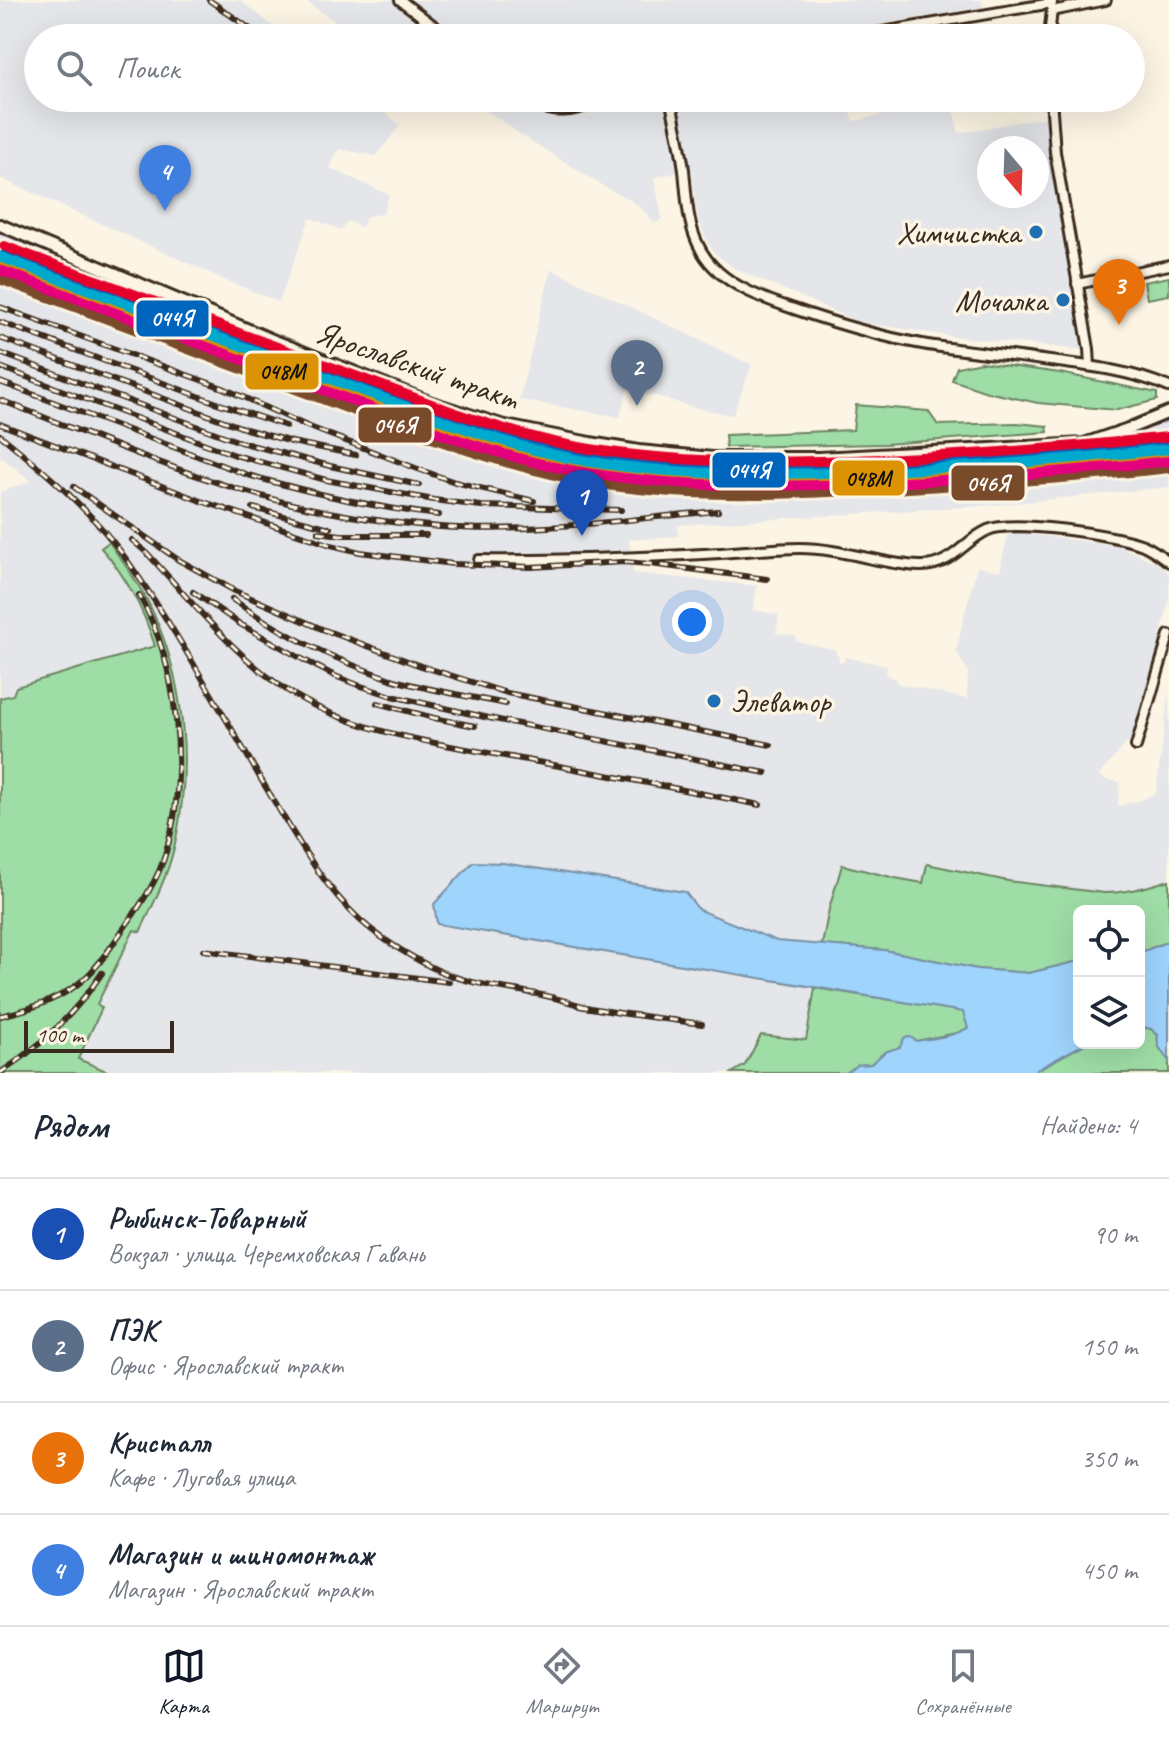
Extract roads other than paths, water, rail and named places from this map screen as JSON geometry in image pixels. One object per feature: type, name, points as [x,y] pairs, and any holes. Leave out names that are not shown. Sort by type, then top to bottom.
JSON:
[{"type":"street","points":[[400,0],[432,24]]},
{"type":"street","points":[[934,24],[1052,5],[1106,0]]},
{"type":"street","points":[[673,112],[690,225],[703,254],[731,282],[781,305],[899,341],[1090,366],[1154,380],[1169,387]]},
{"type":"street","points":[[1052,112],[1055,152],[1090,366]]},
{"type":"street","name":"Ярославский тракт","points":[[0,225],[262,336],[429,402],[539,434],[639,451],[712,458],[819,458],[1084,444],[1169,412]]},
{"type":"street","points":[[1077,284],[1169,265]]},
{"type":"street","points":[[479,560],[689,555],[799,548],[830,549],[922,566],[951,558],[989,529],[1006,526],[1120,538],[1147,546],[1169,562]]},
{"type":"street","points":[[1136,746],[1169,635]]},
{"type":"water","points":[[473,862],[503,863],[685,892],[699,910],[777,941],[884,950],[977,969],[1029,973],[1073,962],[1075,1049],[1031,1073],[846,1073],[858,1065],[871,1064],[885,1052],[900,1047],[904,1038],[910,1037],[916,1041],[936,1038],[968,1028],[963,1012],[437,924],[434,904]]},
{"type":"water","points":[[1169,941],[1169,1061],[1159,1046],[1158,1035],[1145,1028],[1145,951]]},
{"type":"railway","points":[[209,0],[243,24]]},
{"type":"railway","points":[[0,307],[223,388],[307,426],[418,469],[455,482],[534,501]]},
{"type":"railway","points":[[0,322],[286,426]]},
{"type":"railway","points":[[0,338],[246,429],[356,455]]},
{"type":"railway","points":[[0,353],[240,442],[419,485]]},
{"type":"railway","points":[[0,367],[235,455],[326,480],[481,506],[621,510]]},
{"type":"railway","points":[[0,382],[248,475],[343,499],[439,515]]},
{"type":"railway","points":[[0,400],[244,491],[292,504],[391,522],[509,529],[718,511]]},
{"type":"railway","points":[[0,424],[244,515]]},
{"type":"railway","points":[[0,435],[85,511],[129,563],[182,645],[308,856],[332,890],[360,920],[394,946],[444,973],[590,1008]]},
{"type":"railway","points":[[74,487],[177,559],[235,591],[322,629],[421,666],[507,693],[771,745]]},
{"type":"railway","points":[[253,508],[330,528]]},
{"type":"railway","points":[[236,513],[360,552],[453,564],[531,567],[624,562],[767,579]]},
{"type":"railway","points":[[318,532],[426,535]]},
{"type":"railway","points":[[132,540],[247,659],[285,689],[339,717],[397,735],[760,805]]},
{"type":"railway","points":[[193,592],[240,624],[304,660],[335,676],[392,696],[766,773]]},
{"type":"railway","points":[[0,1016],[55,998],[89,974],[141,903],[163,863],[177,789],[176,721],[163,654],[153,623],[139,595]]},
{"type":"railway","points":[[232,599],[289,635],[370,672],[419,686],[506,704]]},
{"type":"railway","points":[[377,703],[475,726]]},
{"type":"railway","points":[[203,950],[449,982]]},
{"type":"railway","points":[[0,1073],[56,1028],[102,973]]},
{"type":"railway","points":[[579,1006],[702,1024]]},
{"type":"place","name":"Магазин и шиномонтаж","points":[[165,211]]},
{"type":"place","name":"Химчистка","points":[[1036,232]]},
{"type":"place","name":"Мочалка","points":[[1063,300]]},
{"type":"place","name":"Кристалл","points":[[1119,325]]},
{"type":"place","name":"ПЭК","points":[[637,406]]},
{"type":"place","name":"Рыбинск-Товарный","points":[[582,536]]},
{"type":"place","name":"Элеватор","points":[[714,701]]}]
